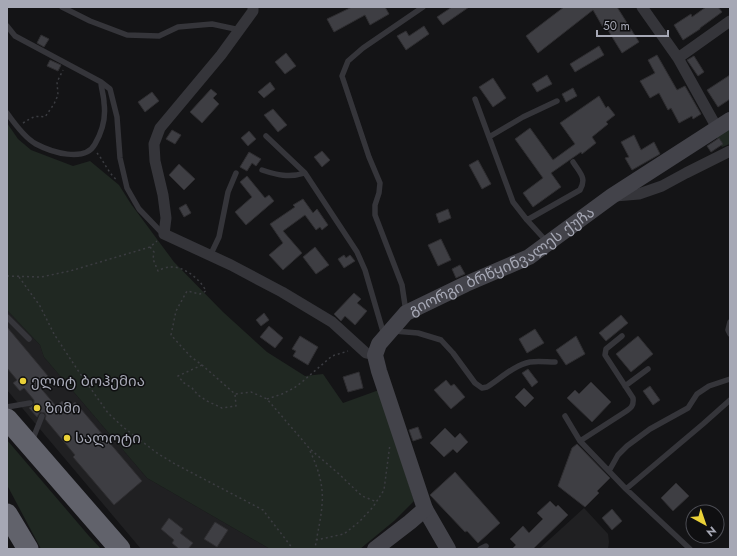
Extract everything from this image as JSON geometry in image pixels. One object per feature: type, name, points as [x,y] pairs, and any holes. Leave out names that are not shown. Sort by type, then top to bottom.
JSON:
[{"type":"highway","points":[[7,420],[120,549]]},
{"type":"highway","points":[[7,514],[28,549]]},
{"type":"street","points":[[253,7],[253,11],[221,55],[160,128],[154,144],[155,161],[163,195],[166,218],[164,234],[231,265],[303,304],[332,322],[366,353],[375,355],[379,371],[426,509],[448,549]]},
{"type":"street","points":[[642,7],[724,124]]},
{"type":"street","points":[[678,58],[730,20]]},
{"type":"street","name":"გიორგი ბრწყინვალეს ქუჩა","points":[[375,355],[379,344],[406,313],[466,284],[529,257],[612,196],[724,124]]},
{"type":"street","points":[[612,196],[639,194],[662,186],[730,151]]},
{"type":"street","points":[[375,549],[426,509]]},
{"type":"lane","points":[[62,7],[90,21],[127,36],[159,36],[178,27],[212,24],[240,30]]},
{"type":"lane","points":[[406,313],[402,285],[375,215],[374,205],[380,183],[369,157],[342,76],[348,61],[363,48],[423,7]]},
{"type":"lane","points":[[7,26],[15,36],[101,82],[110,89],[117,117],[120,158],[127,188],[139,209],[164,234]]},
{"type":"lane","points":[[7,113],[25,135],[36,144],[54,152],[73,156],[84,153],[93,148],[96,144],[104,122],[105,113],[101,82]]},
{"type":"lane","points":[[475,99],[513,202],[548,244]]},
{"type":"lane","points":[[489,138],[523,117],[557,101]]},
{"type":"lane","points":[[266,136],[305,173],[357,252],[365,270],[387,334],[418,333],[441,340],[453,353],[475,383],[482,388],[529,362],[555,362]]},
{"type":"lane","points":[[527,220],[580,190],[584,184],[584,178],[573,162]]},
{"type":"lane","points":[[262,170],[278,176],[305,173]]},
{"type":"lane","points":[[210,256],[219,237],[228,192],[236,173]]},
{"type":"lane","points":[[7,316],[28,339]]},
{"type":"lane","points":[[730,322],[728,330],[730,334]]},
{"type":"lane","points":[[580,441],[631,408],[633,403],[633,398],[605,355],[606,349],[622,336]]},
{"type":"lane","points":[[625,386],[648,369]]},
{"type":"lane","points":[[609,471],[618,456],[650,429],[688,408],[697,394],[709,386],[730,379]]},
{"type":"lane","points":[[626,489],[704,424],[730,400]]},
{"type":"lane","points":[[7,407],[30,403]]},
{"type":"lane","points":[[30,447],[42,416]]},
{"type":"lane","points":[[565,416],[580,441],[626,489],[690,549]]},
{"type":"lane","points":[[480,549],[486,546]]},
{"type":"path","points":[[18,126],[32,117],[45,117],[58,96],[57,82],[64,68]]},
{"type":"path","points":[[93,148],[113,177],[127,188]]},
{"type":"path","points":[[7,276],[41,277],[70,271],[150,247],[164,234]]},
{"type":"path","points":[[150,247],[154,252],[153,259],[158,271],[168,266],[180,268],[202,284],[206,291],[200,294],[187,291],[176,311],[171,335],[190,356],[202,364],[235,394],[236,406],[222,408],[198,395],[178,376],[202,364]]},
{"type":"path","points":[[19,277],[40,306],[54,334],[79,372],[108,413],[123,428],[157,453],[263,510],[293,549]]},
{"type":"path","points":[[267,399],[282,394],[302,382],[332,356],[359,346]]},
{"type":"path","points":[[235,394],[251,392],[267,399],[310,449],[362,496],[377,502]]},
{"type":"path","points":[[316,540],[344,534],[359,522],[377,502],[384,490],[390,442]]},
{"type":"path","points":[[310,449],[318,468],[322,488],[322,505],[315,549]]},
{"type":"shaded area","points":[[7,123],[18,139],[31,150],[73,166],[90,161],[119,185],[131,204],[174,262],[223,312],[267,352],[305,376],[323,374],[343,403],[379,390],[414,501],[394,521],[360,549],[270,549],[147,478],[44,357],[40,345],[7,310]]},
{"type":"shaded area","points":[[730,128],[730,144],[722,147],[716,137]]},
{"type":"shaded area","points":[[7,310],[40,345],[44,357],[147,478],[270,549],[141,549],[7,390]]},
{"type":"shaded area","points":[[7,440],[101,549],[41,549],[7,485]]},
{"type":"shaded area","points":[[584,508],[608,534],[608,549],[539,549]]},
{"type":"building","points":[[352,7],[385,7],[389,14],[370,25],[365,15],[334,32],[327,19]]},
{"type":"building","points":[[452,7],[469,7],[443,25],[437,17]]},
{"type":"building","points":[[564,7],[617,7],[639,42],[622,53],[606,27],[604,29],[593,10],[538,53],[526,36]]},
{"type":"building","points":[[706,7],[718,7],[722,12],[683,40],[674,25],[691,14],[692,17]]},
{"type":"building","points":[[424,26],[429,34],[406,50],[397,36],[406,31],[409,36]]},
{"type":"building","points":[[41,35],[49,39],[44,47],[37,43]]},
{"type":"building","points":[[599,46],[604,55],[575,72],[570,64]]},
{"type":"building","points":[[286,53],[296,66],[285,74],[275,62]]},
{"type":"building","points":[[657,55],[677,90],[685,86],[701,114],[693,119],[692,116],[679,123],[671,108],[668,110],[659,93],[650,98],[640,81],[655,73],[648,60]]},
{"type":"building","points":[[694,56],[704,72],[698,76],[687,60]]},
{"type":"building","points":[[50,60],[61,65],[58,71],[47,66]]},
{"type":"building","points":[[547,75],[552,84],[537,92],[532,84]]},
{"type":"building","points":[[730,75],[730,99],[718,107],[707,90]]},
{"type":"building","points":[[493,78],[506,98],[493,107],[479,87]]},
{"type":"building","points":[[270,82],[275,89],[264,98],[258,92]]},
{"type":"building","points":[[573,88],[577,96],[566,102],[562,94]]},
{"type":"building","points":[[211,89],[217,94],[213,98],[219,104],[202,123],[190,112]]},
{"type":"building","points":[[152,92],[159,101],[145,112],[138,102]]},
{"type":"building","points":[[599,96],[606,108],[608,106],[615,115],[606,122],[608,124],[592,137],[596,143],[582,154],[581,152],[551,173],[561,187],[533,207],[523,193],[543,178],[515,139],[530,128],[553,160],[575,144],[560,123]]},
{"type":"building","points":[[273,109],[287,125],[278,132],[264,115]]},
{"type":"building","points":[[172,130],[181,135],[175,144],[166,139]]},
{"type":"building","points":[[249,131],[256,139],[248,146],[241,138]]},
{"type":"building","points":[[634,135],[641,150],[654,142],[660,154],[632,170],[625,158],[629,157],[621,142]]},
{"type":"building","points":[[719,138],[723,144],[711,152],[707,146]]},
{"type":"building","points":[[322,151],[330,160],[322,167],[314,157]]},
{"type":"building","points":[[249,152],[261,159],[256,166],[252,163],[247,171],[240,167]]},
{"type":"building","points":[[478,160],[491,184],[482,189],[469,165]]},
{"type":"building","points":[[179,164],[195,179],[184,190],[169,175]]},
{"type":"building","points":[[247,176],[265,198],[269,195],[274,201],[246,225],[235,212],[252,197],[240,182]]},
{"type":"building","points":[[303,199],[313,213],[317,209],[328,225],[322,230],[320,227],[316,230],[305,215],[283,231],[302,253],[283,270],[269,255],[283,243],[270,224],[295,207],[293,205]]},
{"type":"building","points":[[186,204],[191,213],[184,217],[179,208]]},
{"type":"building","points":[[448,209],[451,218],[439,223],[436,214]]},
{"type":"building","points":[[441,239],[451,260],[438,266],[428,245]]},
{"type":"building","points":[[315,247],[329,265],[316,274],[303,257]]},
{"type":"building","points":[[344,255],[346,258],[350,255],[355,261],[344,268],[338,259]]},
{"type":"building","points":[[460,265],[465,274],[456,278],[452,269]]},
{"type":"building","points":[[354,293],[361,299],[357,303],[367,311],[355,325],[345,316],[341,321],[334,314]]},
{"type":"building","points":[[264,313],[269,320],[261,326],[256,320]]},
{"type":"building","points":[[621,315],[628,323],[606,341],[599,333]]},
{"type":"building","points":[[269,326],[283,338],[275,348],[260,337]]},
{"type":"building","points":[[7,327],[48,376],[38,385],[56,406],[62,401],[68,408],[75,402],[142,481],[114,505],[73,457],[75,455],[45,419],[45,413],[40,412],[37,417],[29,408],[34,405],[34,400],[24,388],[20,391],[13,383],[17,380],[7,368]]},
{"type":"building","points":[[535,329],[544,343],[527,353],[519,339]]},
{"type":"building","points":[[300,336],[318,347],[308,365],[293,356],[296,351],[292,349]]},
{"type":"building","points":[[576,336],[585,354],[566,365],[556,350]]},
{"type":"building","points":[[638,336],[653,354],[631,372],[616,354]]},
{"type":"building","points":[[528,369],[538,382],[532,387],[522,373]]},
{"type":"building","points":[[359,372],[363,388],[348,392],[343,377]]},
{"type":"building","points":[[446,380],[451,386],[454,384],[465,397],[451,409],[434,390]]},
{"type":"building","points":[[591,382],[611,402],[592,422],[567,398],[575,390],[579,394]]},
{"type":"building","points":[[650,386],[660,400],[653,405],[643,391]]},
{"type":"building","points":[[524,388],[534,398],[525,407],[515,397]]},
{"type":"building","points":[[418,427],[422,438],[413,441],[409,430]]},
{"type":"building","points":[[445,428],[455,438],[460,433],[468,442],[457,453],[453,449],[444,457],[430,443]]},
{"type":"building","points":[[577,444],[610,478],[597,491],[599,493],[585,507],[558,486],[572,448]]},
{"type":"building","points":[[455,472],[500,523],[478,543],[467,531],[465,532],[430,495]]},
{"type":"building","points":[[676,483],[689,496],[673,511],[661,498]]},
{"type":"building","points":[[550,501],[556,507],[558,505],[568,515],[533,549],[512,549],[516,545],[510,539],[523,526],[529,533],[543,519],[537,513]]},
{"type":"building","points":[[612,509],[622,521],[612,530],[602,518]]},
{"type":"building","points":[[169,518],[183,529],[180,533],[193,543],[188,549],[179,549],[172,543],[174,540],[161,529]]},
{"type":"building","points":[[215,522],[228,530],[217,547],[204,539]]},
{"type":"place","name":"ელიტ ბოჰემია","points":[[23,381]]},
{"type":"place","name":"ზიმი","points":[[37,408]]},
{"type":"place","name":"სალოტი","points":[[67,438]]}]
